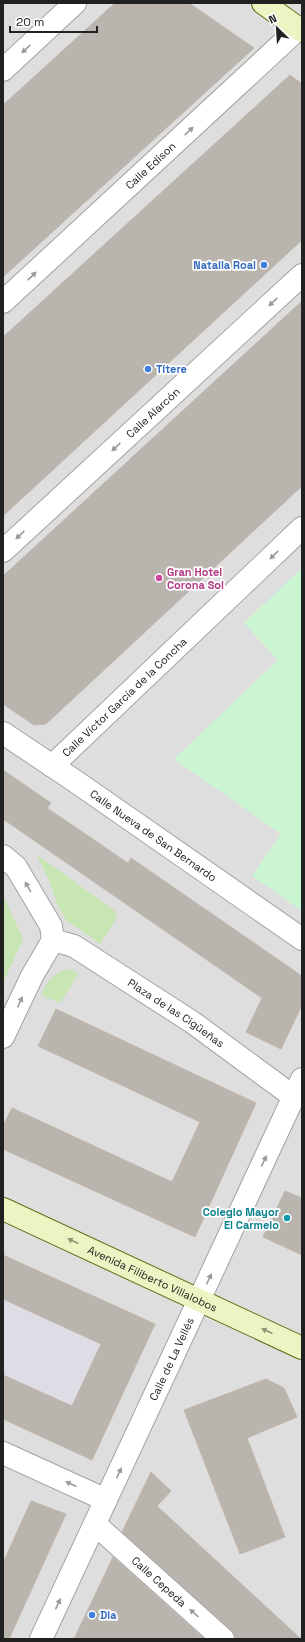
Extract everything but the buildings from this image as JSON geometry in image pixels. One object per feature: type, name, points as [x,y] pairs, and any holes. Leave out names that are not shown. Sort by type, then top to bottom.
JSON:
[{"type":"main road","points":[[263,3],[300,30]]},
{"type":"main road","name":"Avenida Filiberto Villalobos","points":[[3,1209],[302,1348]]},
{"type":"street","points":[[3,70],[75,3]]},
{"type":"street","name":"Calle Edison","points":[[3,302],[300,30]]},
{"type":"street","name":"Calle Alarcón","points":[[3,551],[302,275]]},
{"type":"street","name":"Calle Víctor García de la Concha","points":[[52,766],[302,528]]},
{"type":"street","name":"Calle Nueva de San Bernardo","points":[[3,734],[75,781],[302,939]]},
{"type":"street","points":[[3,1037],[32,976],[53,940],[50,926],[10,861]]},
{"type":"street","name":"Plaza de las Cigüeñas","points":[[53,940],[74,946],[298,1088]]},
{"type":"street","name":"Calle de La Vellés","points":[[41,1639],[298,1088]]},
{"type":"street","points":[[3,1453],[106,1500]]},
{"type":"street","name":"Calle Cepeda","points":[[95,1524],[223,1639]]},
{"type":"shaded area","points":[[3,3],[302,3],[302,1639],[3,1639]]},
{"type":"shaded area","points":[[3,1299],[101,1344],[72,1406],[3,1375]]},
{"type":"green space","points":[[302,568],[302,911],[252,876],[281,834],[174,759],[278,660],[244,623]]},
{"type":"green space","points":[[39,856],[115,911],[117,917],[100,944],[66,920],[58,906],[49,880],[38,858]]},
{"type":"green space","points":[[4,897],[23,939],[3,983],[3,899]]},
{"type":"green space","points":[[65,969],[79,973],[60,1003],[41,995],[45,986],[50,980],[56,974]]},
{"type":"place","name":"Natalia Roal","points":[[264,265]]},
{"type":"place","name":"Títere","points":[[148,369]]},
{"type":"place","name":"Gran Hotel Corona Sol","points":[[159,578]]},
{"type":"place","name":"Colegio Mayor El Carmelo","points":[[287,1218]]},
{"type":"place","name":"Dia","points":[[92,1615]]}]
